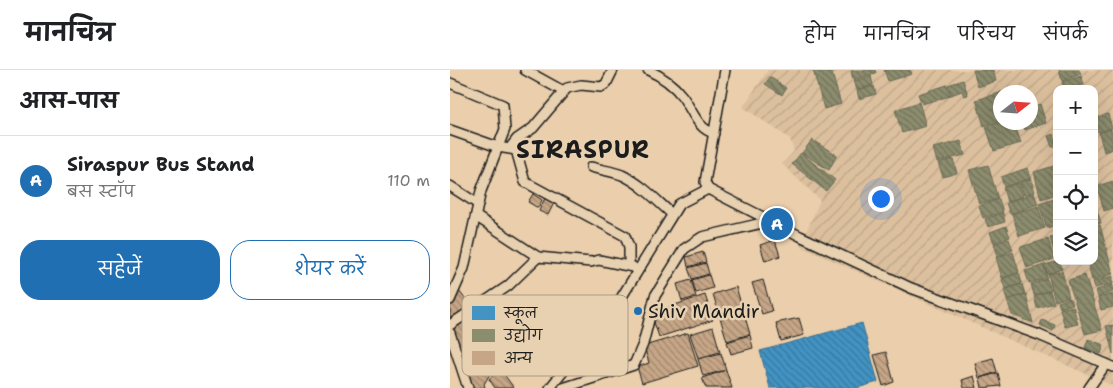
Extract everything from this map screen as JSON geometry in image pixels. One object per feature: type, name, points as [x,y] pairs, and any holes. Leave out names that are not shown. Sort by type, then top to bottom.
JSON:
[{"type":"street","points":[[525,70],[563,91]]},
{"type":"street","points":[[510,148],[517,139],[533,128],[563,91],[576,85],[601,87],[606,84],[613,70]]},
{"type":"street","points":[[648,70],[660,76],[675,88],[703,129],[714,133]]},
{"type":"street","points":[[725,70],[705,182],[708,188],[771,221],[910,288],[1039,335],[1110,365],[1089,388]]},
{"type":"street","points":[[450,83],[503,105],[505,129],[478,204],[477,217],[464,268],[450,300]]},
{"type":"street","points":[[450,130],[498,147],[510,148],[518,153],[525,182],[625,236],[634,267]]},
{"type":"street","points":[[591,167],[617,173],[630,179],[648,192],[672,214]]},
{"type":"street","points":[[450,186],[478,204]]},
{"type":"street","points":[[622,295],[634,267],[672,214],[685,200],[708,188]]},
{"type":"street","points":[[477,217],[538,257],[591,262],[599,260],[634,267]]},
{"type":"street","points":[[628,367],[634,365],[643,344],[655,296],[678,256],[690,243],[702,238],[771,221]]},
{"type":"street","points":[[495,295],[508,286],[538,257]]},
{"type":"street","points":[[450,326],[462,318]]},
{"type":"street","points":[[450,334],[462,370]]},
{"type":"street","points":[[464,376],[468,388]]},
{"type":"street","points":[[550,388],[560,376]]},
{"type":"street","points":[[563,388],[600,376]]},
{"type":"shaded area","points":[[768,70],[1113,70],[1113,386],[800,246],[820,200],[782,164],[794,151],[790,139],[743,107]]},
{"type":"building: स्कूल","points":[[862,323],[878,382],[857,388],[770,388],[760,351]]},
{"type":"building: उद्योग","points":[[813,70],[831,70],[841,104],[824,109]]},
{"type":"building: उद्योग","points":[[875,70],[876,73],[853,80],[851,71]]},
{"type":"building: उद्योग","points":[[884,70],[910,70],[912,74],[888,81]]},
{"type":"building: उद्योग","points":[[973,70],[993,70],[996,81],[978,87]]},
{"type":"building: उद्योग","points":[[1059,70],[1079,70],[1081,74],[1062,81]]},
{"type":"building: उद्योग","points":[[871,76],[873,85],[857,90],[854,81]]},
{"type":"building: उद्योग","points":[[1081,76],[1084,85],[1063,85],[1062,82]]},
{"type":"building: उद्योग","points":[[770,77],[786,88],[782,95],[765,84]]},
{"type":"building: उद्योग","points":[[963,80],[968,95],[964,96],[962,91],[951,95],[948,85]]},
{"type":"building: उद्योग","points":[[947,85],[950,96],[922,104],[918,94]]},
{"type":"building: उद्योग","points":[[874,86],[876,94],[859,99],[857,90]]},
{"type":"building: उद्योग","points":[[993,95],[993,123],[984,126],[976,100]]},
{"type":"building: उद्योग","points":[[919,102],[926,126],[902,133],[895,110]]},
{"type":"building: उद्योग","points":[[1040,104],[1046,123],[1038,126],[1038,105]]},
{"type":"building: उद्योग","points":[[1108,114],[1112,128],[1098,132],[1098,117]]},
{"type":"building: उद्योग","points":[[993,124],[993,130],[1017,130],[1021,143],[994,151],[986,127]]},
{"type":"building: उद्योग","points":[[1111,129],[1113,149],[1104,152],[1099,133]]},
{"type":"building: उद्योग","points":[[1053,134],[1053,147],[1052,147],[1048,136]]},
{"type":"building: उद्योग","points":[[812,140],[837,155],[829,170],[802,153]]},
{"type":"building: उद्योग","points":[[961,141],[965,155],[937,162],[933,148]]},
{"type":"building: उद्योग","points":[[801,153],[835,180],[826,191],[792,164]]},
{"type":"building: उद्योग","points":[[953,159],[957,173],[943,177],[938,163]]},
{"type":"building: उद्योग","points":[[988,165],[998,199],[979,204],[969,170]]},
{"type":"building: उद्योग","points":[[1053,166],[1053,195],[1041,199],[1034,172]]},
{"type":"building: उद्योग","points":[[1027,168],[1031,178],[1004,187],[1001,177]]},
{"type":"building: उद्योग","points":[[1031,179],[1035,192],[1024,195],[1020,182]]},
{"type":"building: उद्योग","points":[[1113,181],[1113,208],[1104,211],[1098,186]]},
{"type":"building: उद्योग","points":[[1019,183],[1023,196],[1007,202],[1003,188]]},
{"type":"building: उद्योग","points":[[1034,193],[1038,204],[1010,214],[1006,203]]},
{"type":"building: उद्योग","points":[[999,199],[1003,212],[983,218],[979,206]]},
{"type":"building: उद्योग","points":[[1053,199],[1053,226],[1047,228],[1039,204]]},
{"type":"building: उद्योग","points":[[1038,206],[1045,228],[1019,236],[1012,214]]},
{"type":"building: उद्योग","points":[[1003,213],[1005,222],[988,227],[985,219]]},
{"type":"building: उद्योग","points":[[1098,213],[1101,223],[1098,224]]},
{"type":"building: उद्योग","points":[[1098,225],[1100,225],[1113,274],[1092,280],[1088,265],[1098,265]]},
{"type":"building: उद्योग","points":[[1006,226],[1010,237],[994,243],[990,232]]},
{"type":"building: उद्योग","points":[[1053,237],[1053,248],[1050,238]]},
{"type":"building: उद्योग","points":[[1009,239],[1013,250],[998,256],[994,244]]},
{"type":"building: उद्योग","points":[[1048,239],[1053,259],[1027,268],[1020,247]]},
{"type":"building: उद्योग","points":[[1013,252],[1019,272],[1002,278],[996,257]]},
{"type":"building: उद्योग","points":[[1053,263],[1053,265],[1061,265],[1062,269],[1047,274],[1044,265]]},
{"type":"building: उद्योग","points":[[1044,265],[1047,278],[1029,283],[1025,271]]},
{"type":"building: उद्योग","points":[[1062,271],[1069,297],[1055,301],[1048,274]]},
{"type":"building: उद्योग","points":[[1019,273],[1022,283],[1005,289],[1002,279]]},
{"type":"building: उद्योग","points":[[1085,275],[1102,330],[1085,334],[1068,280]]},
{"type":"building: उद्योग","points":[[1113,276],[1113,284],[1095,288],[1093,281]]},
{"type":"building: उद्योग","points":[[1047,279],[1051,290],[1034,295],[1031,284]]},
{"type":"building: उद्योग","points":[[1022,284],[1025,294],[1007,300],[1004,290]]},
{"type":"building: उद्योग","points":[[1113,285],[1113,292],[1098,297],[1096,290]]},
{"type":"building: उद्योग","points":[[1050,291],[1054,303],[1037,308],[1034,296]]},
{"type":"building: उद्योग","points":[[1026,294],[1033,323],[1012,315],[1007,300]]},
{"type":"building: उद्योग","points":[[1113,294],[1113,307],[1101,310],[1098,298]]},
{"type":"building: उद्योग","points":[[1070,298],[1073,304],[1060,308],[1058,302]]},
{"type":"building: उद्योग","points":[[1073,306],[1078,324],[1065,327],[1060,309]]},
{"type":"building: उद्योग","points":[[1042,320],[1055,325],[1053,331],[1040,325]]},
{"type":"building: उद्योग","points":[[1113,325],[1113,354],[1106,326]]},
{"type":"building: उद्योग","points":[[1088,339],[1104,345],[1101,354],[1085,348]]},
{"type":"building: अन्य","points":[[533,194],[542,200],[538,208],[528,202]]},
{"type":"building: अन्य","points":[[545,198],[554,203],[548,215],[539,211]]},
{"type":"building: अन्य","points":[[775,240],[780,256],[765,261],[760,245]]},
{"type":"building: अन्य","points":[[703,252],[706,262],[688,267],[686,257]]},
{"type":"building: अन्य","points":[[706,263],[709,274],[692,279],[688,268]]},
{"type":"building: अन्य","points":[[709,275],[713,288],[696,293],[692,280]]},
{"type":"building: अन्य","points":[[691,280],[696,297],[682,301],[677,284]]},
{"type":"building: अन्य","points":[[763,280],[772,311],[762,314],[752,283]]},
{"type":"building: अन्य","points":[[736,287],[750,334],[727,341],[713,294]]},
{"type":"building: अन्य","points":[[459,291],[462,295],[462,314],[450,322],[450,305]]},
{"type":"building: अन्य","points":[[705,295],[713,320],[659,337],[651,313]]},
{"type":"building: अन्य","points":[[799,318],[804,335],[781,341],[776,323]]},
{"type":"building: अन्य","points":[[462,320],[462,356],[452,327]]},
{"type":"building: अन्य","points":[[713,327],[720,352],[698,358],[690,334]]},
{"type":"building: अन्य","points":[[688,333],[698,366],[642,383],[637,367],[649,363],[644,346]]},
{"type":"building: अन्य","points":[[750,335],[753,348],[731,354],[727,342]]},
{"type":"building: अन्य","points":[[886,352],[894,382],[883,386],[874,355]]},
{"type":"building: अन्य","points":[[721,353],[726,370],[703,376],[698,359]]},
{"type":"building: अन्य","points":[[993,358],[997,372],[979,378],[975,363]]},
{"type":"building: अन्य","points":[[726,370],[732,388],[706,388],[702,378]]},
{"type":"building: अन्य","points":[[998,373],[1001,386],[982,388],[980,378]]},
{"type":"building: अन्य","points":[[469,376],[489,376],[484,384],[485,388],[473,388]]},
{"type":"building: अन्य","points":[[492,376],[505,376],[514,388],[495,388],[489,379]]},
{"type":"building: अन्य","points":[[974,376],[977,388],[964,388],[962,380]]},
{"type":"place","name":"Siraspur Bus Stand","points":[[777,224]]},
{"type":"place","name":"Shiv Mandir","points":[[638,311]]},
{"type":"district","name":"SIRASPUR","points":[[583,150]]}]
